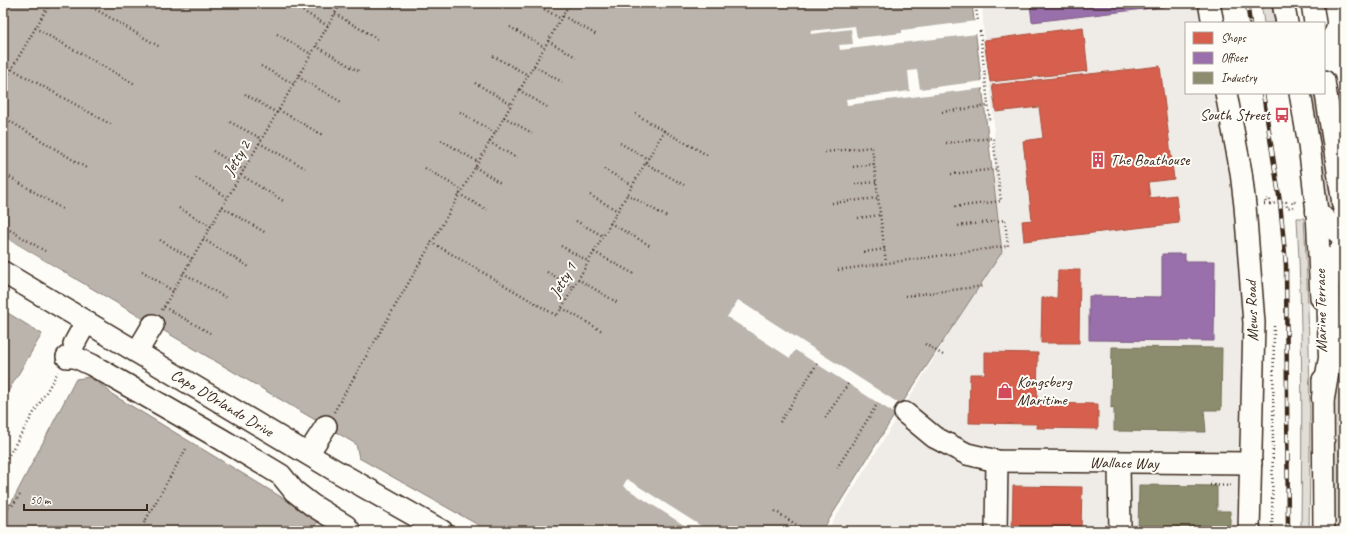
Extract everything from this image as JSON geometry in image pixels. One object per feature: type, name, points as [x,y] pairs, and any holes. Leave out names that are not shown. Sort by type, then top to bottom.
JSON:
[{"type":"main road","points":[[1317,207],[1332,228],[1344,237]]},
{"type":"main road","points":[[1323,398],[1330,358],[1329,278],[1334,264],[1344,245]]},
{"type":"street","points":[[1209,3],[1213,22]]},
{"type":"street","points":[[1283,3],[1287,22]]},
{"type":"street","points":[[1325,87],[1344,206]]},
{"type":"street","name":"Mews Road","points":[[1226,94],[1241,172],[1254,322],[1252,463],[1249,531]]},
{"type":"street","name":"Marine Terrace","points":[[1300,94],[1309,145],[1317,207],[1320,247],[1324,531]]},
{"type":"street","name":"Capo D'Orlando Drive","points":[[3,272],[308,454],[442,531]]},
{"type":"street","points":[[86,322],[70,350],[75,357],[92,365],[281,475],[294,491],[312,505],[346,526],[350,531]]},
{"type":"street","points":[[137,352],[153,325]]},
{"type":"street","name":"Wallace Way","points":[[905,413],[934,437],[967,454],[997,461],[1252,463]]},
{"type":"street","points":[[308,454],[326,426]]},
{"type":"street","points":[[996,531],[997,461]]},
{"type":"street","points":[[1119,463],[1120,531]]},
{"type":"path","points":[[3,84],[50,3]]},
{"type":"path","points":[[85,3],[160,47]]},
{"type":"path","name":"Jetty 2","points":[[153,325],[341,3]]},
{"type":"path","points":[[387,3],[395,8]]},
{"type":"path","points":[[534,3],[561,19]]},
{"type":"path","points":[[326,426],[570,3]]},
{"type":"path","points":[[603,3],[613,8]]},
{"type":"path","points":[[975,3],[978,21]]},
{"type":"path","points":[[296,8],[328,26]]},
{"type":"path","points":[[335,14],[378,39]]},
{"type":"path","points":[[563,16],[597,35]]},
{"type":"path","points":[[510,27],[544,47]]},
{"type":"path","points":[[35,28],[135,84]]},
{"type":"path","points":[[980,31],[990,122]]},
{"type":"path","points":[[277,34],[311,54]]},
{"type":"path","points":[[548,41],[576,57]]},
{"type":"path","points":[[316,46],[360,72]]},
{"type":"path","points":[[493,56],[528,75]]},
{"type":"path","points":[[261,66],[294,84]]},
{"type":"path","points":[[534,66],[562,82]]},
{"type":"path","points":[[12,69],[112,125]]},
{"type":"path","points":[[298,77],[343,103]]},
{"type":"path","points":[[475,83],[512,104]]},
{"type":"path","points":[[519,90],[547,107]]},
{"type":"path","points":[[245,94],[324,136]]},
{"type":"path","points":[[942,112],[988,106]]},
{"type":"path","points":[[460,112],[495,133]]},
{"type":"path","points":[[634,113],[709,156]]},
{"type":"path","points":[[3,117],[88,169]]},
{"type":"path","points":[[504,117],[532,133]]},
{"type":"path","points":[[230,122],[262,139]]},
{"type":"path","name":"Jetty 1","points":[[431,242],[557,316],[664,130]]},
{"type":"path","points":[[946,143],[993,138],[1001,201],[955,207]]},
{"type":"path","points":[[441,140],[478,162]]},
{"type":"path","points":[[489,142],[517,158]]},
{"type":"path","points":[[259,143],[305,168]]},
{"type":"path","points":[[620,143],[648,159]]},
{"type":"path","points":[[825,152],[872,147],[886,263]]},
{"type":"path","points":[[214,151],[244,170]]},
{"type":"path","points":[[645,163],[684,185]]},
{"type":"path","points":[[853,167],[874,164]]},
{"type":"path","points":[[425,168],[462,190]]},
{"type":"path","points":[[475,168],[502,184]]},
{"type":"path","points":[[604,169],[632,185]]},
{"type":"path","points":[[951,174],[997,169]]},
{"type":"path","points":[[3,174],[64,210]]},
{"type":"path","points":[[241,175],[285,202]]},
{"type":"path","points":[[196,178],[227,197]]},
{"type":"path","points":[[855,184],[876,182]]},
{"type":"path","points":[[459,194],[487,210]]},
{"type":"path","points":[[627,194],[667,217]]},
{"type":"path","points":[[590,195],[618,211]]},
{"type":"path","points":[[832,203],[878,198]]},
{"type":"path","points":[[1245,206],[1266,204],[1265,200],[1270,199],[1270,204],[1286,202],[1287,208],[1293,207],[1292,202],[1304,203],[1317,207]]},
{"type":"path","points":[[222,207],[266,233]]},
{"type":"path","points":[[180,208],[211,226]]},
{"type":"path","points":[[858,218],[880,215]]},
{"type":"path","points":[[838,270],[1008,246],[1005,220],[958,226]]},
{"type":"path","points":[[576,221],[603,236]]},
{"type":"path","points":[[610,223],[651,246]]},
{"type":"path","points":[[3,226],[45,251]]},
{"type":"path","points":[[203,239],[249,267]]},
{"type":"path","points":[[160,240],[192,259]]},
{"type":"path","points":[[561,246],[588,261]]},
{"type":"path","points":[[864,252],[885,249]]},
{"type":"path","points":[[594,252],[634,274]]},
{"type":"path","points":[[142,271],[173,291]]},
{"type":"path","points":[[547,272],[573,287]]},
{"type":"path","points":[[183,273],[228,299]]},
{"type":"path","points":[[578,279],[618,303]]},
{"type":"path","points":[[905,296],[984,286]]},
{"type":"path","points":[[164,307],[210,333]]},
{"type":"path","points":[[562,308],[602,331]]},
{"type":"path","points":[[925,344],[943,355]]},
{"type":"path","points":[[3,465],[70,350]]},
{"type":"path","points":[[780,422],[817,364]]},
{"type":"path","points":[[825,418],[848,384]]},
{"type":"path","points":[[837,468],[878,403]]},
{"type":"path","points":[[144,523],[187,447]]},
{"type":"path","points":[[3,499],[12,506],[20,495]]},
{"type":"path","points":[[775,511],[806,531]]},
{"type":"shaded area","points":[[3,3],[972,3],[1002,252],[897,411],[822,531],[489,531],[359,458],[356,444],[3,236]]},
{"type":"shaded area","points":[[982,3],[1218,3],[1222,22],[1185,22],[1185,94],[1234,94],[1259,232],[1261,499],[1259,531],[827,531],[993,263],[995,249],[994,124],[984,40]]},
{"type":"shaded area","points":[[1261,3],[1271,3],[1275,22],[1264,22]]},
{"type":"shaded area","points":[[1307,94],[1324,94],[1341,222],[1326,208]]},
{"type":"shaded area","points":[[1297,218],[1304,218],[1308,296],[1310,414],[1309,531],[1301,531],[1301,335]]},
{"type":"shaded area","points":[[1344,259],[1344,531],[1328,531],[1332,286]]},
{"type":"shaded area","points":[[3,310],[42,334],[3,400]]},
{"type":"shaded area","points":[[90,377],[110,393],[319,520],[311,531],[3,531],[3,519],[76,379]]},
{"type":"pier","points":[[976,21],[977,34],[840,50],[839,45],[853,44],[851,29],[811,34],[810,31],[855,26],[857,38],[902,33],[902,30]]},
{"type":"pier","points":[[917,70],[920,89],[983,81],[984,88],[847,105],[846,99],[910,91],[908,71]]},
{"type":"pier","points":[[3,236],[75,279],[74,280],[3,238]]},
{"type":"pier","points":[[738,300],[903,406],[897,415],[795,350],[790,358],[727,317]]},
{"type":"pier","points":[[627,479],[709,531],[693,531],[623,486]]},
{"type":"building: Shops","points":[[1083,27],[1088,71],[990,82],[984,40]]},
{"type":"building: Shops","name":"The Boathouse","points":[[1160,66],[1174,179],[1148,182],[1150,198],[1176,195],[1179,223],[1024,241],[1022,221],[1032,220],[1023,141],[1043,138],[1039,107],[996,112],[992,85]]},
{"type":"building: Shops","points":[[1058,270],[1080,270],[1079,343],[1041,343],[1042,298],[1057,298]]},
{"type":"building: Shops","points":[[985,352],[1038,353],[1037,403],[1098,404],[1098,429],[1037,428],[1037,424],[969,423],[970,374],[985,374]]},
{"type":"building: Shops","points":[[1013,486],[1082,487],[1081,531],[1012,530]]},
{"type":"building: Offices","points":[[1169,3],[1170,6],[1032,22],[1030,4]]},
{"type":"building: Offices","points":[[1162,254],[1185,254],[1185,261],[1215,261],[1214,341],[1089,340],[1089,296],[1162,297]]},
{"type":"building: Industry","points":[[1112,347],[1222,348],[1221,410],[1204,410],[1206,432],[1114,431],[1114,407],[1111,408]]},
{"type":"building: Industry","points":[[1139,485],[1217,486],[1217,511],[1230,511],[1230,531],[1138,531]]},
{"type":"railway","points":[[1247,3],[1250,22]]},
{"type":"railway","points":[[1263,94],[1280,202],[1286,265],[1288,531]]},
{"type":"place","name":"South Street","points":[[1282,115]]},
{"type":"place","name":"The Boathouse","points":[[1098,160]]},
{"type":"place","name":"Kongsberg Maritime","points":[[1005,391]]}]
